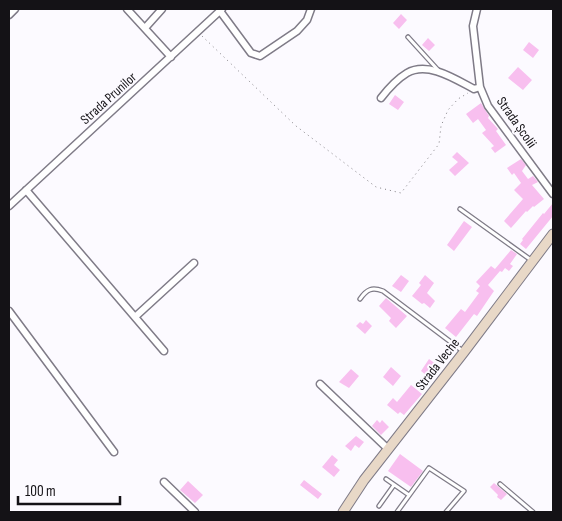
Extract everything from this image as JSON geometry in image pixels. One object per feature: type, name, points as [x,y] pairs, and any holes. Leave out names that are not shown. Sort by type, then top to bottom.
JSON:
[{"type":"street","points":[[9,15],[16,9]]},
{"type":"street","points":[[127,9],[171,57]]},
{"type":"street","points":[[145,28],[162,9]]},
{"type":"street","points":[[221,10],[251,52],[260,56],[297,30],[307,20],[311,9]]},
{"type":"street","points":[[380,98],[406,73],[414,70],[424,69],[440,72],[477,88],[474,26],[478,9]]},
{"type":"street","name":"Strada Prunilor","points":[[9,206],[221,10]]},
{"type":"street","name":"Strada Școlii","points":[[477,88],[488,106],[553,194]]},
{"type":"street","points":[[26,190],[164,351]]},
{"type":"street","name":"Strada Veche","points":[[343,512],[364,480],[553,234]]},
{"type":"street","points":[[135,316],[194,263]]},
{"type":"street","points":[[9,311],[114,452]]},
{"type":"street","points":[[320,384],[388,449]]},
{"type":"street","points":[[164,482],[195,512]]},
{"type":"lane","points":[[408,37],[440,72]]},
{"type":"lane","points":[[460,210],[532,261]]},
{"type":"lane","points":[[360,299],[368,290],[374,288],[383,291],[464,352]]},
{"type":"lane","points":[[397,512],[430,468],[464,491],[446,512]]},
{"type":"lane","points":[[386,479],[409,495]]},
{"type":"lane","points":[[500,484],[534,512]]},
{"type":"lane","points":[[379,506],[394,485]]},
{"type":"path","points":[[197,32],[296,126],[376,186],[400,193],[439,144],[440,126],[448,110],[458,99],[477,88]]},
{"type":"building","points":[[401,14],[407,20],[399,29],[393,23]]},
{"type":"building","points":[[428,38],[435,45],[429,51],[422,45]]},
{"type":"building","points":[[529,42],[539,50],[533,58],[523,50]]},
{"type":"building","points":[[518,67],[532,80],[523,90],[508,78]]},
{"type":"building","points":[[395,95],[404,102],[398,110],[389,104]]},
{"type":"building","points":[[481,103],[489,116],[488,118],[498,129],[496,131],[506,145],[495,153],[491,148],[494,146],[482,133],[486,130],[478,119],[473,123],[466,114]]},
{"type":"building","points":[[457,152],[469,163],[455,176],[449,170],[458,162],[452,157]]},
{"type":"building","points":[[521,159],[526,165],[522,171],[528,179],[533,176],[538,182],[532,185],[544,199],[526,211],[511,228],[504,221],[523,199],[514,190],[521,183],[514,173],[512,175],[507,168]]},
{"type":"building","points":[[553,203],[553,216],[526,249],[520,244],[522,239]]},
{"type":"building","points":[[464,221],[472,227],[454,251],[447,245]]},
{"type":"building","points":[[511,250],[517,254],[510,264],[513,266],[509,271],[505,268],[502,272],[500,271],[488,285],[494,291],[477,316],[474,314],[456,337],[445,328],[461,309],[465,312],[479,293],[476,291],[480,286],[476,282],[491,266],[495,269]]},
{"type":"building","points":[[401,275],[409,281],[401,292],[392,286]]},
{"type":"building","points":[[425,275],[434,283],[427,293],[435,301],[430,308],[412,296],[421,285],[419,283]]},
{"type":"building","points":[[386,298],[407,316],[396,328],[389,321],[391,318],[379,306]]},
{"type":"building","points":[[366,320],[372,326],[365,334],[356,326],[360,322],[363,324]]},
{"type":"building","points":[[429,359],[440,367],[436,372],[431,368],[426,375],[421,371]]},
{"type":"building","points":[[391,367],[401,376],[393,386],[383,377]]},
{"type":"building","points":[[351,369],[359,376],[349,388],[339,382]]},
{"type":"building","points":[[411,385],[422,394],[404,415],[400,412],[398,414],[387,405],[393,398],[397,402]]},
{"type":"building","points":[[377,420],[380,423],[382,420],[389,427],[381,435],[372,426]]},
{"type":"building","points":[[356,436],[364,442],[359,448],[355,445],[351,451],[345,446]]},
{"type":"building","points":[[400,454],[423,471],[411,487],[388,471]]},
{"type":"building","points":[[332,455],[338,460],[334,465],[340,470],[334,477],[322,467]]},
{"type":"building","points":[[304,480],[322,494],[318,499],[300,485]]},
{"type":"building","points":[[188,481],[203,495],[195,503],[180,490]]},
{"type":"building","points":[[494,483],[507,494],[501,500],[490,487]]}]
